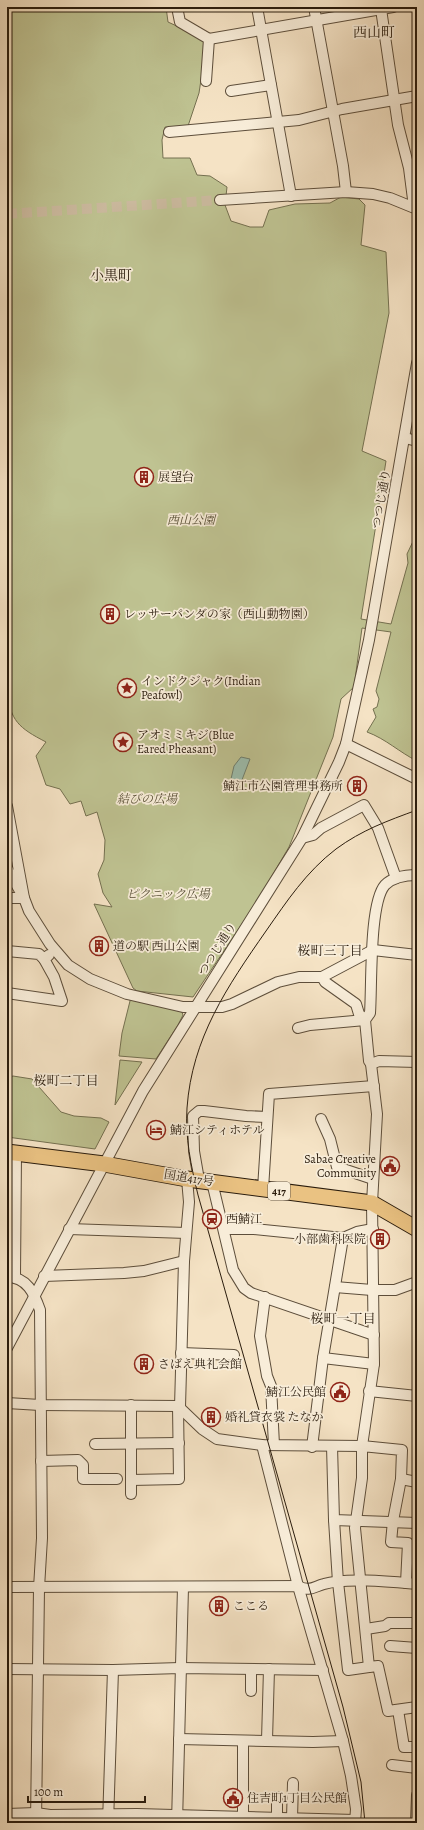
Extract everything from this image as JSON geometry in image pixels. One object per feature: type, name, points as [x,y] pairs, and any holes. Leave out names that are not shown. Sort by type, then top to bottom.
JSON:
[{"type":"highway","name":"国道417号","points":[[11,1152],[104,1164],[199,1180],[372,1203],[417,1229]]},
{"type":"highway","name":"国道417号","points":[[372,1203],[383,1212],[417,1232]]},
{"type":"street","points":[[177,7],[180,22],[209,38],[393,7]]},
{"type":"street","points":[[257,7],[279,122],[291,196]]},
{"type":"street","points":[[314,7],[334,112],[346,192]]},
{"type":"street","points":[[220,200],[346,192],[384,197],[416,208],[409,168],[398,125],[381,9]]},
{"type":"street","points":[[206,80],[209,38]]},
{"type":"street","points":[[231,91],[271,85]]},
{"type":"street","points":[[169,132],[305,119],[417,96]]},
{"type":"street","name":"つつじ通り","points":[[7,1348],[143,1091],[302,838],[346,744],[369,640],[417,363]]},
{"type":"street","points":[[405,438],[417,441]]},
{"type":"street","points":[[346,744],[417,779]]},
{"type":"street","points":[[302,838],[313,834],[321,828],[364,805],[378,828],[396,878]]},
{"type":"street","points":[[7,806],[24,898],[29,912],[55,950],[68,965],[90,979],[108,986],[134,995],[183,1007],[222,1007],[232,1004],[278,982],[299,977],[322,977],[373,950],[417,955]]},
{"type":"street","points":[[7,868],[24,898]]},
{"type":"street","points":[[298,1028],[310,1025],[365,1020],[370,1013],[376,911],[381,892],[386,884],[396,878],[417,875]]},
{"type":"street","points":[[7,898],[24,898]]},
{"type":"street","points":[[44,959],[55,950]]},
{"type":"street","points":[[7,951],[39,954],[44,959],[54,977],[62,1001],[7,993]]},
{"type":"street","points":[[322,977],[325,982],[356,1004],[359,1014],[365,1020],[369,1061],[371,1064],[377,1114],[372,1203],[374,1364],[362,1446],[362,1478],[355,1528],[369,1668]]},
{"type":"street","points":[[371,1064],[379,1061],[417,1062]]},
{"type":"street","points":[[263,1189],[269,1094],[374,1086]]},
{"type":"street","points":[[267,1117],[246,1116],[204,1110],[195,1113],[193,1116],[194,1151],[199,1180],[224,1229],[233,1270],[244,1288],[251,1293],[374,1335]]},
{"type":"street","points":[[321,1120],[330,1138],[337,1167],[373,1179]]},
{"type":"street","points":[[11,1152],[11,1277],[35,1294],[40,1310],[42,1538],[39,1588],[36,1818]]},
{"type":"street","points":[[131,1480],[179,1479],[179,1407],[184,1261],[189,1202],[199,1180]]},
{"type":"street","points":[[69,1229],[186,1233]]},
{"type":"street","points":[[224,1229],[254,1229],[343,1238],[357,1232],[373,1229]]},
{"type":"street","points":[[312,1447],[323,1358],[343,1238]]},
{"type":"street","points":[[44,1276],[144,1271],[184,1261]]},
{"type":"street","points":[[335,1287],[395,1290],[417,1282]]},
{"type":"street","points":[[264,1297],[260,1336],[271,1386],[274,1444]]},
{"type":"street","points":[[182,1353],[234,1355]]},
{"type":"street","points":[[323,1358],[374,1364]]},
{"type":"street","points":[[369,1392],[417,1396]]},
{"type":"street","points":[[7,1403],[40,1405],[131,1405],[179,1407],[202,1430],[217,1439],[262,1445],[274,1444],[312,1447],[362,1446],[402,1450],[401,1479],[393,1521],[391,1542],[413,1543],[406,1583]]},
{"type":"street","points":[[131,1405],[131,1494]]},
{"type":"street","points":[[95,1444],[179,1443]]},
{"type":"street","points":[[7,1814],[36,1818],[50,1815],[108,1819],[243,1820],[292,1818],[355,1821],[356,1808],[344,1741],[298,1586],[262,1445]]},
{"type":"street","points":[[332,1446],[334,1520],[338,1582],[348,1670],[378,1666],[388,1711],[417,1707]]},
{"type":"street","points":[[41,1460],[78,1460],[83,1465],[83,1479],[117,1479]]},
{"type":"street","points":[[401,1479],[417,1482]]},
{"type":"street","points":[[334,1520],[417,1523]]},
{"type":"street","points":[[7,1587],[298,1586],[308,1582],[324,1584],[360,1581],[417,1584]]},
{"type":"street","points":[[177,1820],[183,1587]]},
{"type":"street","points":[[366,1629],[385,1626],[389,1623],[417,1623]]},
{"type":"street","points":[[390,1646],[417,1648]]},
{"type":"street","points":[[7,1669],[38,1668],[113,1670],[180,1668],[323,1670]]},
{"type":"street","points":[[250,1691],[251,1669]]},
{"type":"street","points":[[267,1740],[269,1669]]},
{"type":"street","points":[[108,1819],[113,1670]]},
{"type":"street","points":[[398,1710],[404,1747],[417,1747]]},
{"type":"street","points":[[179,1739],[313,1742],[344,1741]]},
{"type":"street","points":[[243,1741],[243,1820]]},
{"type":"street","points":[[392,1765],[417,1768]]},
{"type":"street","points":[[292,1818],[293,1783]]},
{"type":"street","points":[[416,1823],[417,1795]]},
{"type":"street","points":[[277,1797],[277,1818]]},
{"type":"green space","name":"西山公園","points":[[7,7],[166,7],[168,22],[207,40],[199,93],[188,126],[165,127],[162,140],[163,158],[190,158],[197,175],[210,176],[227,187],[225,205],[231,221],[250,227],[263,227],[269,210],[295,204],[330,203],[341,197],[359,199],[365,205],[361,245],[386,252],[389,313],[362,451],[386,461],[361,619],[391,624],[408,563],[407,554],[417,533],[417,761],[380,738],[367,732],[376,717],[373,709],[377,707],[379,699],[376,691],[391,632],[362,628],[354,687],[341,699],[333,737],[289,847],[256,903],[193,997],[137,991],[133,988],[94,904],[112,907],[103,893],[98,874],[104,860],[105,840],[97,812],[86,816],[81,801],[70,804],[60,789],[46,785],[36,756],[46,742],[23,728],[14,716],[8,701]]},
{"type":"green space","points":[[131,997],[182,1012],[183,1015],[178,1025],[156,1059],[119,1056],[122,1033]]},
{"type":"green space","points":[[120,1060],[142,1062],[115,1105]]},
{"type":"green space","points":[[13,1076],[32,1079],[61,1112],[74,1116],[101,1118],[109,1122],[95,1149],[7,1137],[7,1078]]},
{"type":"shaded area","points":[[241,757],[250,759],[240,785],[231,779],[234,766]]},
{"type":"tunnel","points":[[7,214],[220,200]]},
{"type":"tram line","points":[[365,1823],[361,1782],[343,1707],[198,1195],[189,1152],[187,1108],[190,1083],[196,1059],[214,1014],[238,972],[289,898],[315,867],[346,842],[365,831],[417,810]]},
{"type":"place","name":"展望台","points":[[144,477]]},
{"type":"place","name":"レッサーパンダの家（西山動物園）","points":[[110,614]]},
{"type":"place","name":"インドクジャク(Indian Peafowl)","points":[[127,688]]},
{"type":"place","name":"アオミミキジ(Blue Eared Pheasant)","points":[[123,742]]},
{"type":"place","name":"鯖江市公園管理事務所","points":[[357,786]]},
{"type":"place","name":"道の駅 西山公園","points":[[99,946]]},
{"type":"place","name":"鯖江シティホテル","points":[[156,1130]]},
{"type":"place","name":"Sabae Creative Community","points":[[390,1166]]},
{"type":"place","name":"西鯖江","points":[[212,1219]]},
{"type":"place","name":"小部歯科医院","points":[[380,1239]]},
{"type":"place","name":"さばえ典礼会館","points":[[144,1364]]},
{"type":"place","name":"鯖江公民館","points":[[340,1392]]},
{"type":"place","name":"婚礼貸衣裳 たなか","points":[[211,1417]]},
{"type":"place","name":"ここる","points":[[219,1606]]},
{"type":"place","name":"住吉町1丁目公民館","points":[[233,1798]]},
{"type":"district","name":"西山町","points":[[374,32]]},
{"type":"district","name":"小黒町","points":[[111,275]]},
{"type":"district","name":"桜町三丁目","points":[[330,950]]},
{"type":"district","name":"桜町二丁目","points":[[66,1080]]},
{"type":"district","name":"桜町一丁目","points":[[343,1318]]},
{"type":"park label","name":"結びの広場","points":[[147,799]]},
{"type":"park label","name":"ピクニック広場","points":[[168,894]]}]
